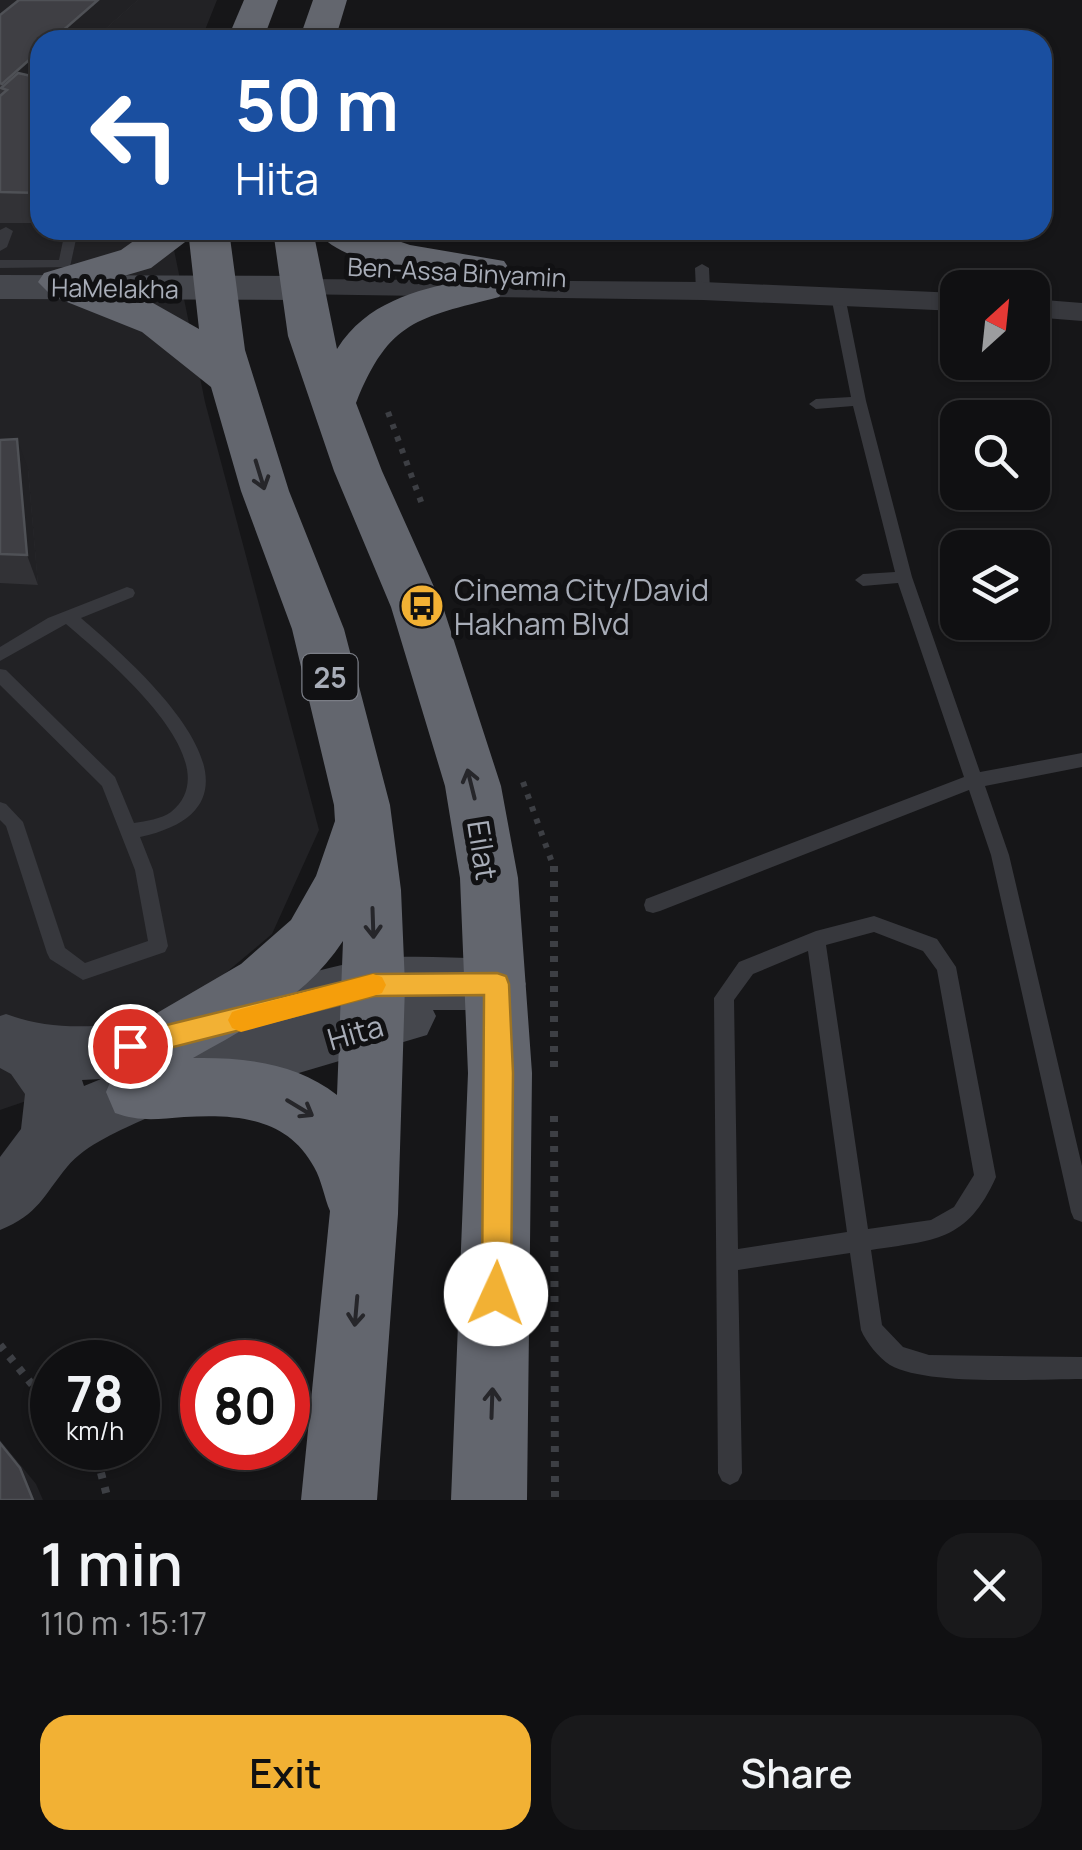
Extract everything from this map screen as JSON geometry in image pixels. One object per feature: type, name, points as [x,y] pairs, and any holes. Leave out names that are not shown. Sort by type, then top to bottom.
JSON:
[{"type":"highway","points":[[249,30],[260,0]]},
{"type":"highway","points":[[320,30],[330,0]]},
{"type":"highway","points":[[63,285],[136,258],[161,240]]},
{"type":"highway","points":[[352,240],[486,279]]},
{"type":"highway","name":"25","points":[[211,261],[232,381],[265,491],[318,629],[362,805],[372,890],[374,1006],[364,1214],[339,1500]]},
{"type":"highway","name":"Eilat","points":[[296,261],[310,336],[358,471],[418,606],[473,786],[488,878],[497,984],[499,1215],[489,1500]]},
{"type":"highway","points":[[334,402],[348,360],[370,333],[408,306],[486,279]]},
{"type":"highway","points":[[63,285],[112,301],[178,332],[232,381]]},
{"type":"highway","points":[[153,1066],[272,980],[310,944],[336,904],[352,857],[362,805]]},
{"type":"highway","points":[[153,1066],[221,1084],[265,1090],[310,1111],[340,1148],[364,1214]]},
{"type":"street","name":"HaMelakha","points":[[6,279],[63,285],[211,261]]},
{"type":"street","name":"Ben-Assa Binyamin","points":[[211,261],[296,261],[486,279],[703,280],[838,296],[940,301]]},
{"type":"street","points":[[1050,309],[1082,312]]},
{"type":"street","name":"Hita","points":[[50,1142],[153,1066],[374,1006],[497,984]]},
{"type":"street","name":"Hita","points":[[14,1045],[92,1053],[153,1066]]},
{"type":"street","name":"Hita","points":[[0,1199],[38,1164],[50,1142],[56,1099],[52,1080],[14,1045]]},
{"type":"lane","points":[[0,247],[6,232]]},
{"type":"lane","points":[[6,279],[66,264],[70,240]]},
{"type":"lane","points":[[838,296],[859,400],[904,577],[1000,855],[1082,1212]]},
{"type":"lane","points":[[816,404],[859,400]]},
{"type":"lane","points":[[863,580],[904,577]]},
{"type":"lane","points":[[0,654],[68,616],[127,594]]},
{"type":"lane","points":[[68,616],[143,682],[198,756],[197,794],[179,817],[129,832]]},
{"type":"lane","points":[[0,675],[109,782],[144,870],[158,946],[82,972],[58,953],[5,820]]},
{"type":"lane","points":[[653,905],[972,781],[1082,760]]},
{"type":"lane","points":[[727,1261],[934,1230],[962,1214],[985,1177],[946,967],[930,945],[874,924],[816,939],[746,968],[724,998],[727,1261],[730,1473]]},
{"type":"lane","points":[[816,939],[872,1330],[896,1356],[929,1366],[1082,1368]]},
{"type":"path","points":[[0,1345],[30,1382]]},
{"type":"path","points":[[100,1470],[108,1500]]},
{"type":"shaded area","points":[[0,0],[217,0],[205,30],[30,30],[30,240],[172,240],[205,402],[319,830],[272,934],[165,1024],[41,1096],[0,1110]]},
{"type":"building","points":[[19,0],[98,0],[64,30],[30,30],[30,59],[2,84],[0,15]]},
{"type":"building","points":[[18,73],[30,76],[30,193],[0,192],[0,96],[7,90],[1,88]]},
{"type":"building","points":[[17,439],[27,555],[0,554],[0,440]]},
{"type":"building","points":[[0,1443],[20,1468],[33,1500],[0,1500]]},
{"type":"slow traffic","points":[[241,1020],[373,985]]},
{"type":"place","name":"Cinema City/David Hakham Blvd","points":[[422,606]]},
{"type":"route","points":[[130,1046],[168,1040],[374,985],[497,984],[500,1073],[496,1294]]}]
